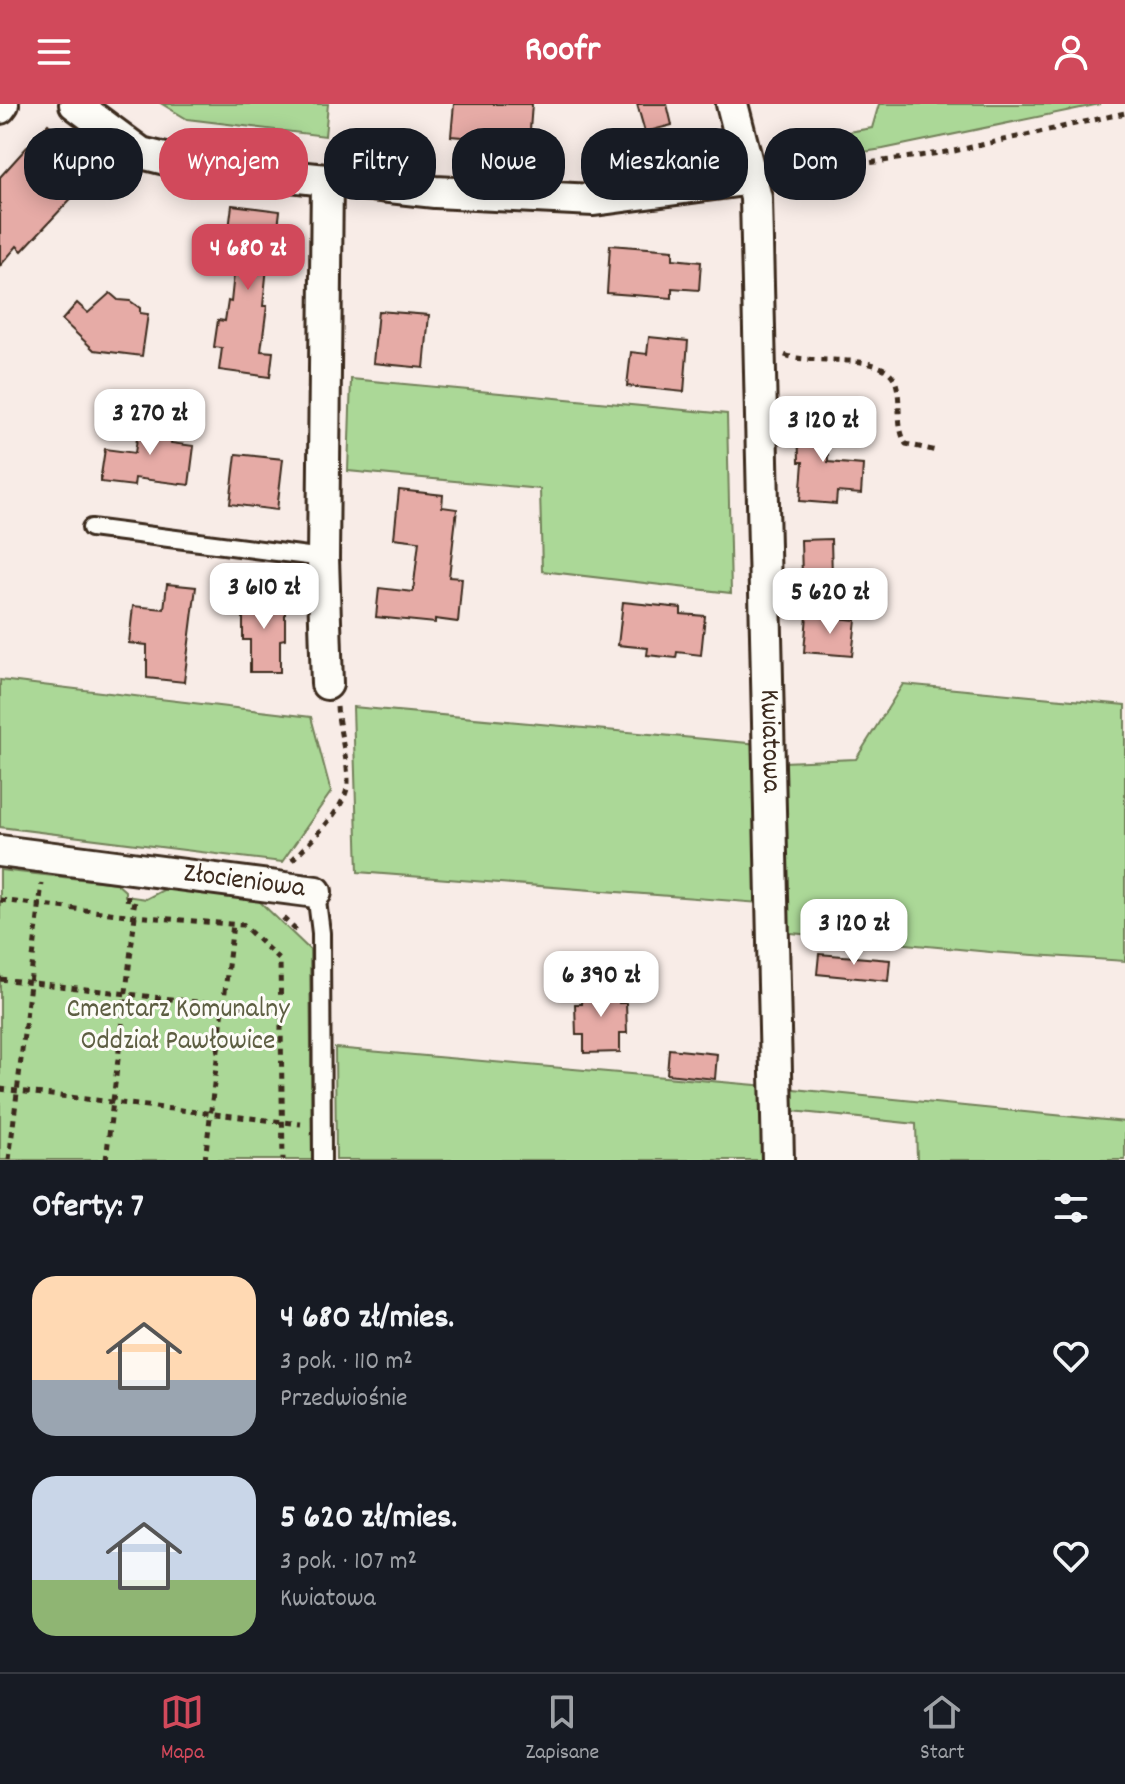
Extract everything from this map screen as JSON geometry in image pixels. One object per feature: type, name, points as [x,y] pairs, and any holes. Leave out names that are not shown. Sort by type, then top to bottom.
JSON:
[{"type":"street","points":[[75,104],[141,153],[190,165],[324,180]]},
{"type":"street","name":"Kwiatowa","points":[[732,104],[756,198],[778,1160]]},
{"type":"street","points":[[436,192],[594,200],[752,179]]},
{"type":"street","points":[[327,200],[323,558],[327,684]]},
{"type":"street","name":"Złocieniowa","points":[[0,851],[316,892]]},
{"type":"lane","points":[[91,528],[323,558]]},
{"type":"lane","name":"Złocieniowa","points":[[316,892],[321,933],[322,1160]]},
{"type":"path","points":[[752,179],[954,151],[1125,113]]},
{"type":"path","points":[[759,341],[790,358],[875,364],[890,372],[896,383],[900,435],[906,444],[937,451]]},
{"type":"path","points":[[284,888],[292,859],[318,835],[348,784],[336,703],[327,684]]},
{"type":"path","points":[[9,1160],[43,881]]},
{"type":"path","points":[[0,900],[243,925],[280,960],[283,1160]]},
{"type":"path","points":[[106,1160],[135,916]]},
{"type":"path","points":[[205,1160],[233,924]]},
{"type":"path","points":[[0,979],[281,1012]]},
{"type":"path","points":[[0,1089],[322,1126]]},
{"type":"green space","points":[[162,104],[328,104],[324,136],[308,134],[308,128],[260,128],[187,119]]},
{"type":"green space","points":[[879,104],[1100,104],[866,152],[866,129],[872,128]]},
{"type":"green space","points":[[351,379],[727,414],[731,593],[542,571],[540,489],[348,471]]},
{"type":"green space","points":[[0,680],[311,717],[331,792],[282,862],[0,827]]},
{"type":"green space","points":[[903,684],[1125,705],[1125,961],[781,932],[783,762],[856,759]]},
{"type":"green space","points":[[353,707],[759,744],[760,903],[358,872]]},
{"type":"green space","name":"Cmentarz Komunalny Oddział Pawłowice","points":[[0,870],[116,883],[125,891],[125,896],[146,899],[165,889],[257,899],[310,950],[312,1160],[0,1160]]},
{"type":"green space","points":[[335,1048],[767,1086],[766,1160],[336,1160]]},
{"type":"green space","points":[[784,1088],[1125,1122],[1125,1160],[917,1160],[916,1124],[783,1110]]},
{"type":"building","points":[[454,104],[532,104],[530,128],[452,128],[451,136]]},
{"type":"building","points":[[637,104],[667,104],[672,125],[644,128]]},
{"type":"building","points":[[24,150],[24,200],[70,200],[22,251],[17,246],[0,266],[0,177]]},
{"type":"building","points":[[232,205],[280,211],[274,258],[268,257],[263,306],[267,306],[261,351],[273,352],[270,377],[219,370],[222,348],[214,347],[218,320],[225,321],[228,301],[231,302],[236,254],[226,253]]},
{"type":"building","points":[[610,245],[673,250],[673,259],[701,262],[699,290],[672,288],[672,298],[607,293]]},
{"type":"building","points":[[110,293],[118,300],[130,301],[140,308],[140,313],[148,314],[142,356],[94,350],[62,320],[77,303],[88,313]]},
{"type":"building","points":[[378,311],[429,315],[424,368],[373,363]]},
{"type":"building","points":[[649,337],[688,341],[684,392],[627,386],[631,352],[647,354]]},
{"type":"building","points":[[827,412],[828,462],[863,465],[861,494],[837,492],[836,504],[800,501],[803,462],[799,462],[798,413]]},
{"type":"building","points":[[140,417],[174,421],[171,443],[194,446],[189,485],[135,478],[134,486],[100,482],[105,449],[135,453]]},
{"type":"building","points":[[236,454],[283,459],[277,510],[230,504]]},
{"type":"building","points":[[399,490],[443,495],[442,507],[457,509],[449,577],[462,578],[458,622],[376,617],[379,588],[413,592],[419,541],[394,538]]},
{"type":"building","points":[[831,539],[832,577],[802,578],[801,540]]},
{"type":"building","points":[[167,584],[196,587],[184,682],[147,678],[147,645],[129,643],[133,606],[164,609]]},
{"type":"building","points":[[243,596],[285,596],[285,639],[280,640],[280,672],[250,672],[250,640],[243,640]]},
{"type":"building","points":[[623,602],[681,608],[681,614],[705,616],[701,655],[677,652],[676,658],[647,655],[648,648],[618,645]]},
{"type":"building","points":[[807,615],[856,620],[852,656],[804,652]]},
{"type":"building","points":[[819,954],[890,960],[888,981],[817,974]]},
{"type":"building","points":[[618,985],[619,1003],[626,1003],[627,1033],[620,1033],[620,1052],[584,1053],[584,1035],[576,1035],[575,1004],[582,1004],[582,986]]},
{"type":"building","points":[[669,1049],[717,1054],[715,1079],[667,1074]]}]
